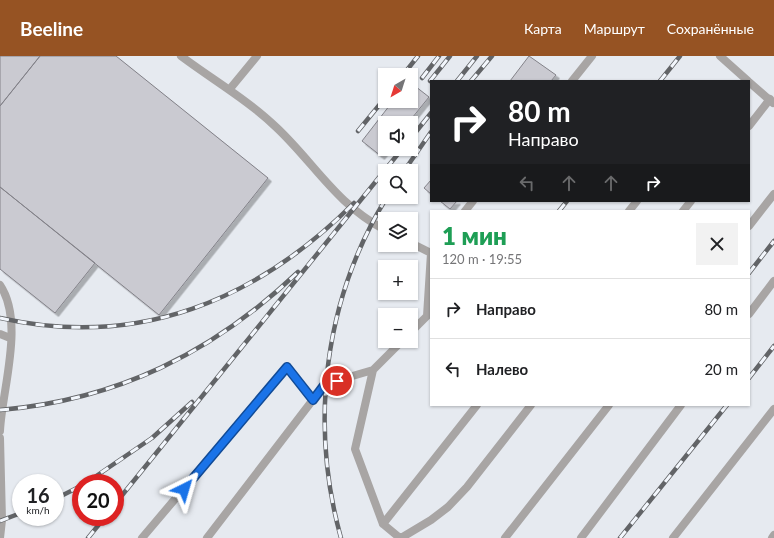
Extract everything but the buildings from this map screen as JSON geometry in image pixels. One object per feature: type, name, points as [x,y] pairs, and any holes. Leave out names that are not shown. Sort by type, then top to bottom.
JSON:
[{"type":"lane","points":[[181,56],[229,90],[276,128],[350,207],[378,225]]},
{"type":"lane","points":[[229,90],[257,56]]},
{"type":"lane","points":[[573,80],[592,56]]},
{"type":"lane","points":[[720,56],[744,80]]},
{"type":"lane","points":[[750,84],[772,101],[750,125]]},
{"type":"lane","points":[[750,225],[774,194]]},
{"type":"lane","points":[[466,210],[473,202]]},
{"type":"lane","points":[[630,210],[636,202]]},
{"type":"lane","points":[[684,210],[690,202]]},
{"type":"lane","points":[[418,246],[430,252]]},
{"type":"lane","points":[[418,325],[427,316],[430,269]]},
{"type":"lane","points":[[750,313],[774,281]]},
{"type":"lane","points":[[0,286],[8,300],[10,310],[10,338],[0,431]]},
{"type":"lane","points":[[0,334],[10,338]]},
{"type":"lane","points":[[207,538],[325,384],[373,370],[395,348]]},
{"type":"lane","points":[[142,538],[287,367],[313,400]]},
{"type":"lane","points":[[373,370],[355,450],[383,524],[400,538],[432,520],[448,507],[467,487],[530,406]]},
{"type":"lane","points":[[383,524],[476,406]]},
{"type":"lane","points":[[505,538],[608,406]]},
{"type":"lane","points":[[581,538],[680,406]]},
{"type":"lane","points":[[673,538],[774,409]]},
{"type":"lane","points":[[0,438],[2,520],[0,538]]},
{"type":"railway","points":[[409,68],[418,56]]},
{"type":"railway","points":[[422,78],[439,56]]},
{"type":"railway","points":[[431,80],[450,56]]},
{"type":"railway","points":[[458,80],[477,56]]},
{"type":"railway","points":[[472,80],[492,56]]},
{"type":"railway","points":[[661,80],[680,56]]},
{"type":"railway","points":[[358,131],[378,107]]},
{"type":"railway","points":[[418,129],[430,114]]},
{"type":"railway","points":[[409,164],[430,133]]},
{"type":"railway","points":[[124,493],[396,156]]},
{"type":"railway","points":[[560,210],[566,202]]},
{"type":"railway","points":[[0,318],[51,326],[100,327],[147,321],[192,309],[235,291],[277,267],[316,237],[354,203]]},
{"type":"railway","points":[[341,538],[331,495],[326,451],[325,406],[328,363],[336,319],[349,277],[366,236],[383,204]]},
{"type":"railway","points":[[750,272],[774,241]]},
{"type":"railway","points":[[0,410],[43,405],[84,396],[161,368],[197,349],[232,326],[266,301],[298,272]]},
{"type":"railway","points":[[750,377],[774,346]]},
{"type":"railway","points":[[99,474],[152,438],[192,402]]},
{"type":"railway","points":[[620,538],[726,406]]},
{"type":"railway","points":[[64,494],[72,490]]},
{"type":"railway","points":[[0,521],[12,516]]},
{"type":"railway","points":[[88,538],[98,526]]},
{"type":"route","points":[[184,489],[287,367],[313,400],[325,384],[337,381]]}]
